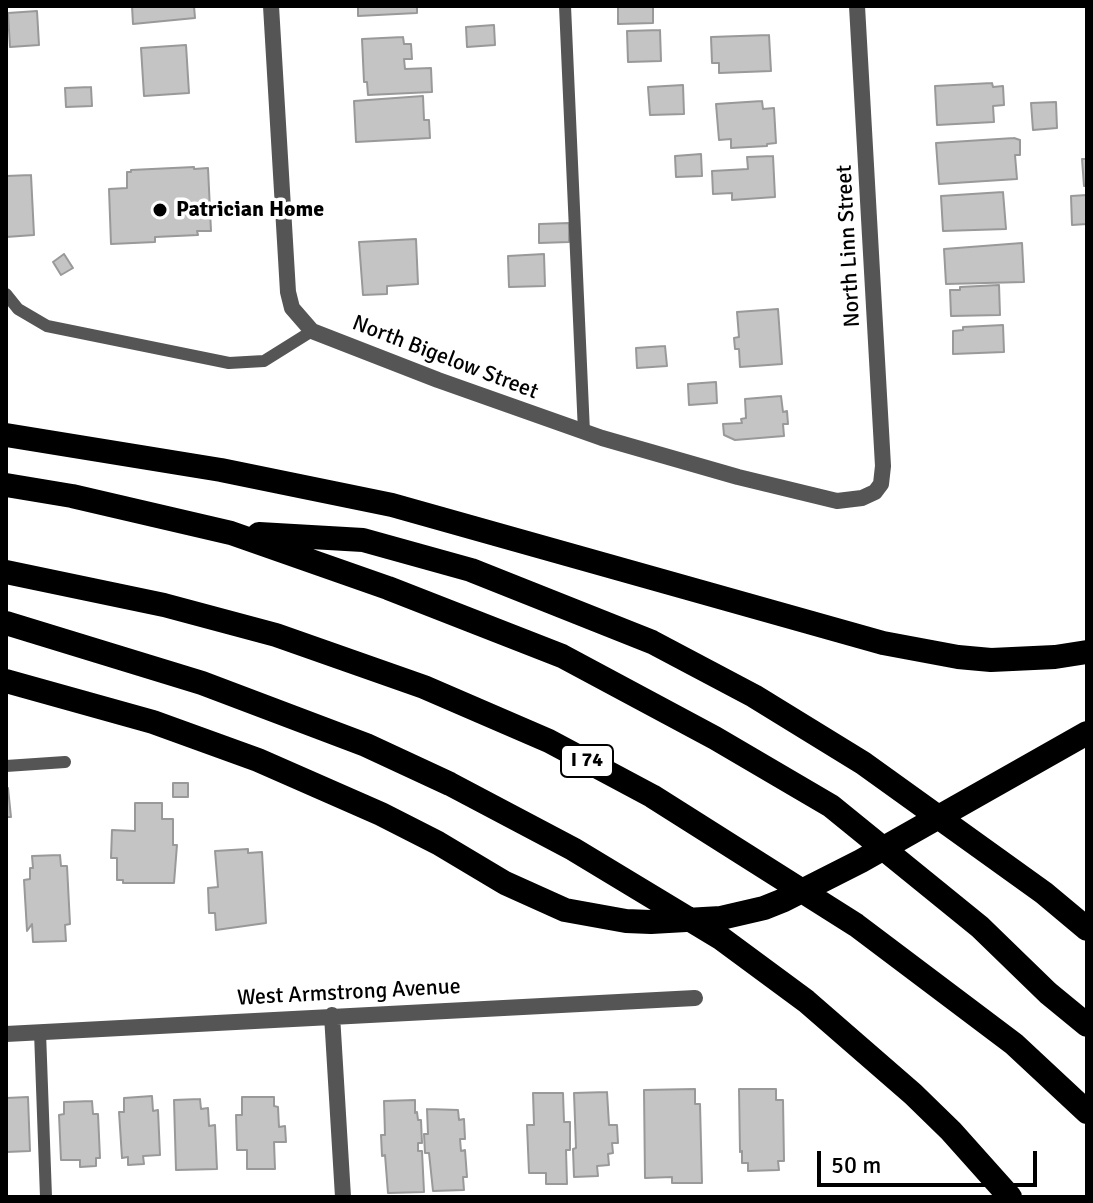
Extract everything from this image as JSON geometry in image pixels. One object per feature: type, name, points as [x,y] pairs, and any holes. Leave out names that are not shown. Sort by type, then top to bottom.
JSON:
[{"type":"highway","points":[[6,435],[236,473],[392,505],[883,643],[991,660],[1087,652]]},
{"type":"highway","points":[[6,485],[72,496],[231,533],[388,588],[562,656],[715,738],[831,806],[980,927],[1048,993],[1087,1025]]},
{"type":"highway","points":[[231,533],[363,540],[471,570],[652,642],[754,696],[863,763],[1044,893],[1087,929]]},
{"type":"highway","name":"I 74","points":[[6,572],[164,605],[276,635],[424,687],[549,741],[652,796],[869,933],[1014,1044],[1087,1112]]},
{"type":"highway","points":[[6,623],[202,683],[338,734],[450,784],[573,849],[722,939],[806,1001],[913,1094],[1010,1197]]},
{"type":"highway","points":[[6,681],[153,722],[221,745],[381,814],[547,903],[565,910],[626,921],[696,921],[764,908],[819,884],[1087,733]]},
{"type":"street","points":[[271,6],[288,292],[292,308],[312,331]]},
{"type":"street","name":"North Linn Street","points":[[857,6],[884,453],[881,484]]},
{"type":"street","name":"North Bigelow Street","points":[[312,331],[438,380],[654,454],[837,501],[862,498],[875,492],[881,484]]},
{"type":"street","name":"West Armstrong Avenue","points":[[6,1034],[695,998]]},
{"type":"street","points":[[332,1015],[343,1197]]},
{"type":"lane","points":[[565,6],[584,432]]},
{"type":"lane","points":[[6,294],[18,309],[47,326],[229,363],[264,361],[312,331]]},
{"type":"lane","points":[[6,766],[65,762]]},
{"type":"lane","points":[[40,1032],[46,1197]]},
{"type":"building","points":[[132,6],[194,6],[195,18],[133,24]]},
{"type":"building","points":[[358,6],[417,6],[417,13],[358,16]]},
{"type":"building","points":[[618,6],[653,6],[653,23],[618,24]]},
{"type":"building","points":[[37,11],[39,45],[10,47],[8,13]]},
{"type":"building","points":[[494,25],[495,45],[467,47],[466,27]]},
{"type":"building","points":[[660,30],[661,61],[628,62],[627,31]]},
{"type":"building","points":[[769,35],[771,71],[719,73],[719,63],[712,63],[711,37]]},
{"type":"building","points":[[403,37],[404,44],[411,44],[412,59],[404,59],[405,69],[431,68],[432,92],[368,95],[367,82],[364,82],[362,39]]},
{"type":"building","points":[[186,45],[189,93],[144,96],[141,48]]},
{"type":"building","points":[[992,83],[993,87],[1003,86],[1004,105],[993,106],[994,122],[937,125],[935,86]]},
{"type":"building","points":[[683,85],[684,114],[650,115],[648,87]]},
{"type":"building","points":[[91,87],[92,106],[66,107],[65,88]]},
{"type":"building","points":[[423,96],[424,120],[429,120],[430,138],[356,142],[354,101]]},
{"type":"building","points":[[762,101],[763,109],[774,108],[776,143],[731,148],[731,139],[719,140],[716,104]]},
{"type":"building","points":[[1056,102],[1057,128],[1033,130],[1031,103]]},
{"type":"building","points":[[1020,140],[1020,155],[1015,155],[1017,179],[939,184],[936,143]]},
{"type":"building","points":[[701,154],[702,176],[676,177],[675,156]]},
{"type":"building","points":[[773,156],[775,197],[732,200],[732,193],[713,194],[712,171],[748,169],[747,157]]},
{"type":"building","points":[[1082,159],[1087,159],[1087,186],[1084,186]]},
{"type":"building","name":"Patrician Home","points":[[208,168],[211,231],[197,231],[198,235],[155,237],[155,242],[111,244],[109,189],[127,188],[127,172]]},
{"type":"building","points":[[31,175],[34,235],[6,237],[6,176]]},
{"type":"building","points":[[1003,192],[1006,229],[943,231],[941,196]]},
{"type":"building","points":[[1087,195],[1087,224],[1072,225],[1071,196]]},
{"type":"building","points":[[569,223],[569,242],[539,243],[539,224]]},
{"type":"building","points":[[416,239],[418,284],[387,286],[387,294],[363,295],[359,242]]},
{"type":"building","points":[[1022,243],[1024,282],[946,284],[944,249]]},
{"type":"building","points":[[64,254],[73,268],[61,275],[53,262]]},
{"type":"building","points":[[544,254],[545,286],[509,287],[508,256]]},
{"type":"building","points":[[999,285],[1000,315],[951,316],[950,290]]},
{"type":"building","points":[[778,309],[782,364],[740,367],[739,349],[735,349],[734,338],[739,337],[737,312]]},
{"type":"building","points":[[1003,325],[1004,352],[953,354],[953,331],[963,330],[963,327]]},
{"type":"building","points":[[665,346],[667,366],[637,368],[636,348]]},
{"type":"building","points":[[716,382],[717,403],[689,405],[688,384]]},
{"type":"building","points":[[781,396],[788,424],[783,424],[784,436],[735,440],[724,435],[723,424],[742,423],[741,419],[746,418],[745,399]]},
{"type":"building","points":[[173,783],[188,783],[188,797],[173,797]]},
{"type":"building","points":[[8,788],[11,817],[6,817]]},
{"type":"building","points":[[135,803],[162,803],[162,819],[173,819],[173,845],[177,845],[174,883],[123,883],[123,880],[117,880],[117,858],[111,858],[112,830],[135,831]]},
{"type":"building","points":[[248,849],[248,853],[262,852],[266,923],[216,930],[215,913],[209,913],[208,888],[218,887],[215,851]]},
{"type":"building","points":[[60,855],[61,866],[67,866],[70,924],[65,925],[66,941],[33,942],[32,924],[27,931],[24,880],[30,879],[32,856]]},
{"type":"building","points":[[695,1089],[695,1104],[700,1104],[702,1183],[672,1183],[672,1177],[645,1178],[644,1090]]},
{"type":"building","points":[[739,1089],[776,1089],[776,1100],[783,1100],[784,1161],[778,1161],[779,1170],[748,1171],[748,1163],[742,1163]]},
{"type":"building","points":[[607,1092],[609,1125],[617,1125],[618,1143],[612,1143],[613,1153],[608,1154],[609,1165],[597,1166],[598,1176],[574,1177],[574,1093]]},
{"type":"building","points":[[533,1093],[563,1093],[564,1122],[570,1122],[570,1150],[566,1150],[567,1184],[546,1184],[546,1173],[529,1173],[527,1125],[534,1125]]},
{"type":"building","points":[[152,1096],[153,1111],[158,1110],[160,1155],[143,1156],[144,1164],[128,1165],[128,1157],[122,1158],[119,1112],[124,1112],[124,1098]]},
{"type":"building","points":[[28,1097],[30,1151],[6,1152],[6,1098]]},
{"type":"building","points":[[242,1097],[274,1097],[279,1127],[285,1126],[286,1142],[274,1142],[275,1169],[247,1169],[247,1150],[237,1150],[236,1115],[242,1115]]},
{"type":"building","points":[[200,1099],[201,1109],[208,1108],[209,1126],[215,1125],[217,1169],[176,1170],[174,1100]]},
{"type":"building","points":[[415,1100],[415,1113],[421,1120],[422,1143],[418,1143],[418,1151],[422,1151],[424,1192],[388,1193],[381,1135],[385,1135],[384,1101]]},
{"type":"building","points":[[92,1101],[93,1114],[98,1114],[100,1158],[96,1158],[96,1166],[80,1167],[80,1160],[61,1160],[59,1115],[64,1114],[64,1102]]},
{"type":"building","points":[[427,1109],[458,1110],[459,1120],[464,1119],[465,1139],[460,1139],[461,1151],[465,1150],[467,1177],[463,1177],[464,1190],[433,1191],[429,1153],[425,1153]]},
{"type":"place","name":"Patrician Home","points":[[160,210]]}]
